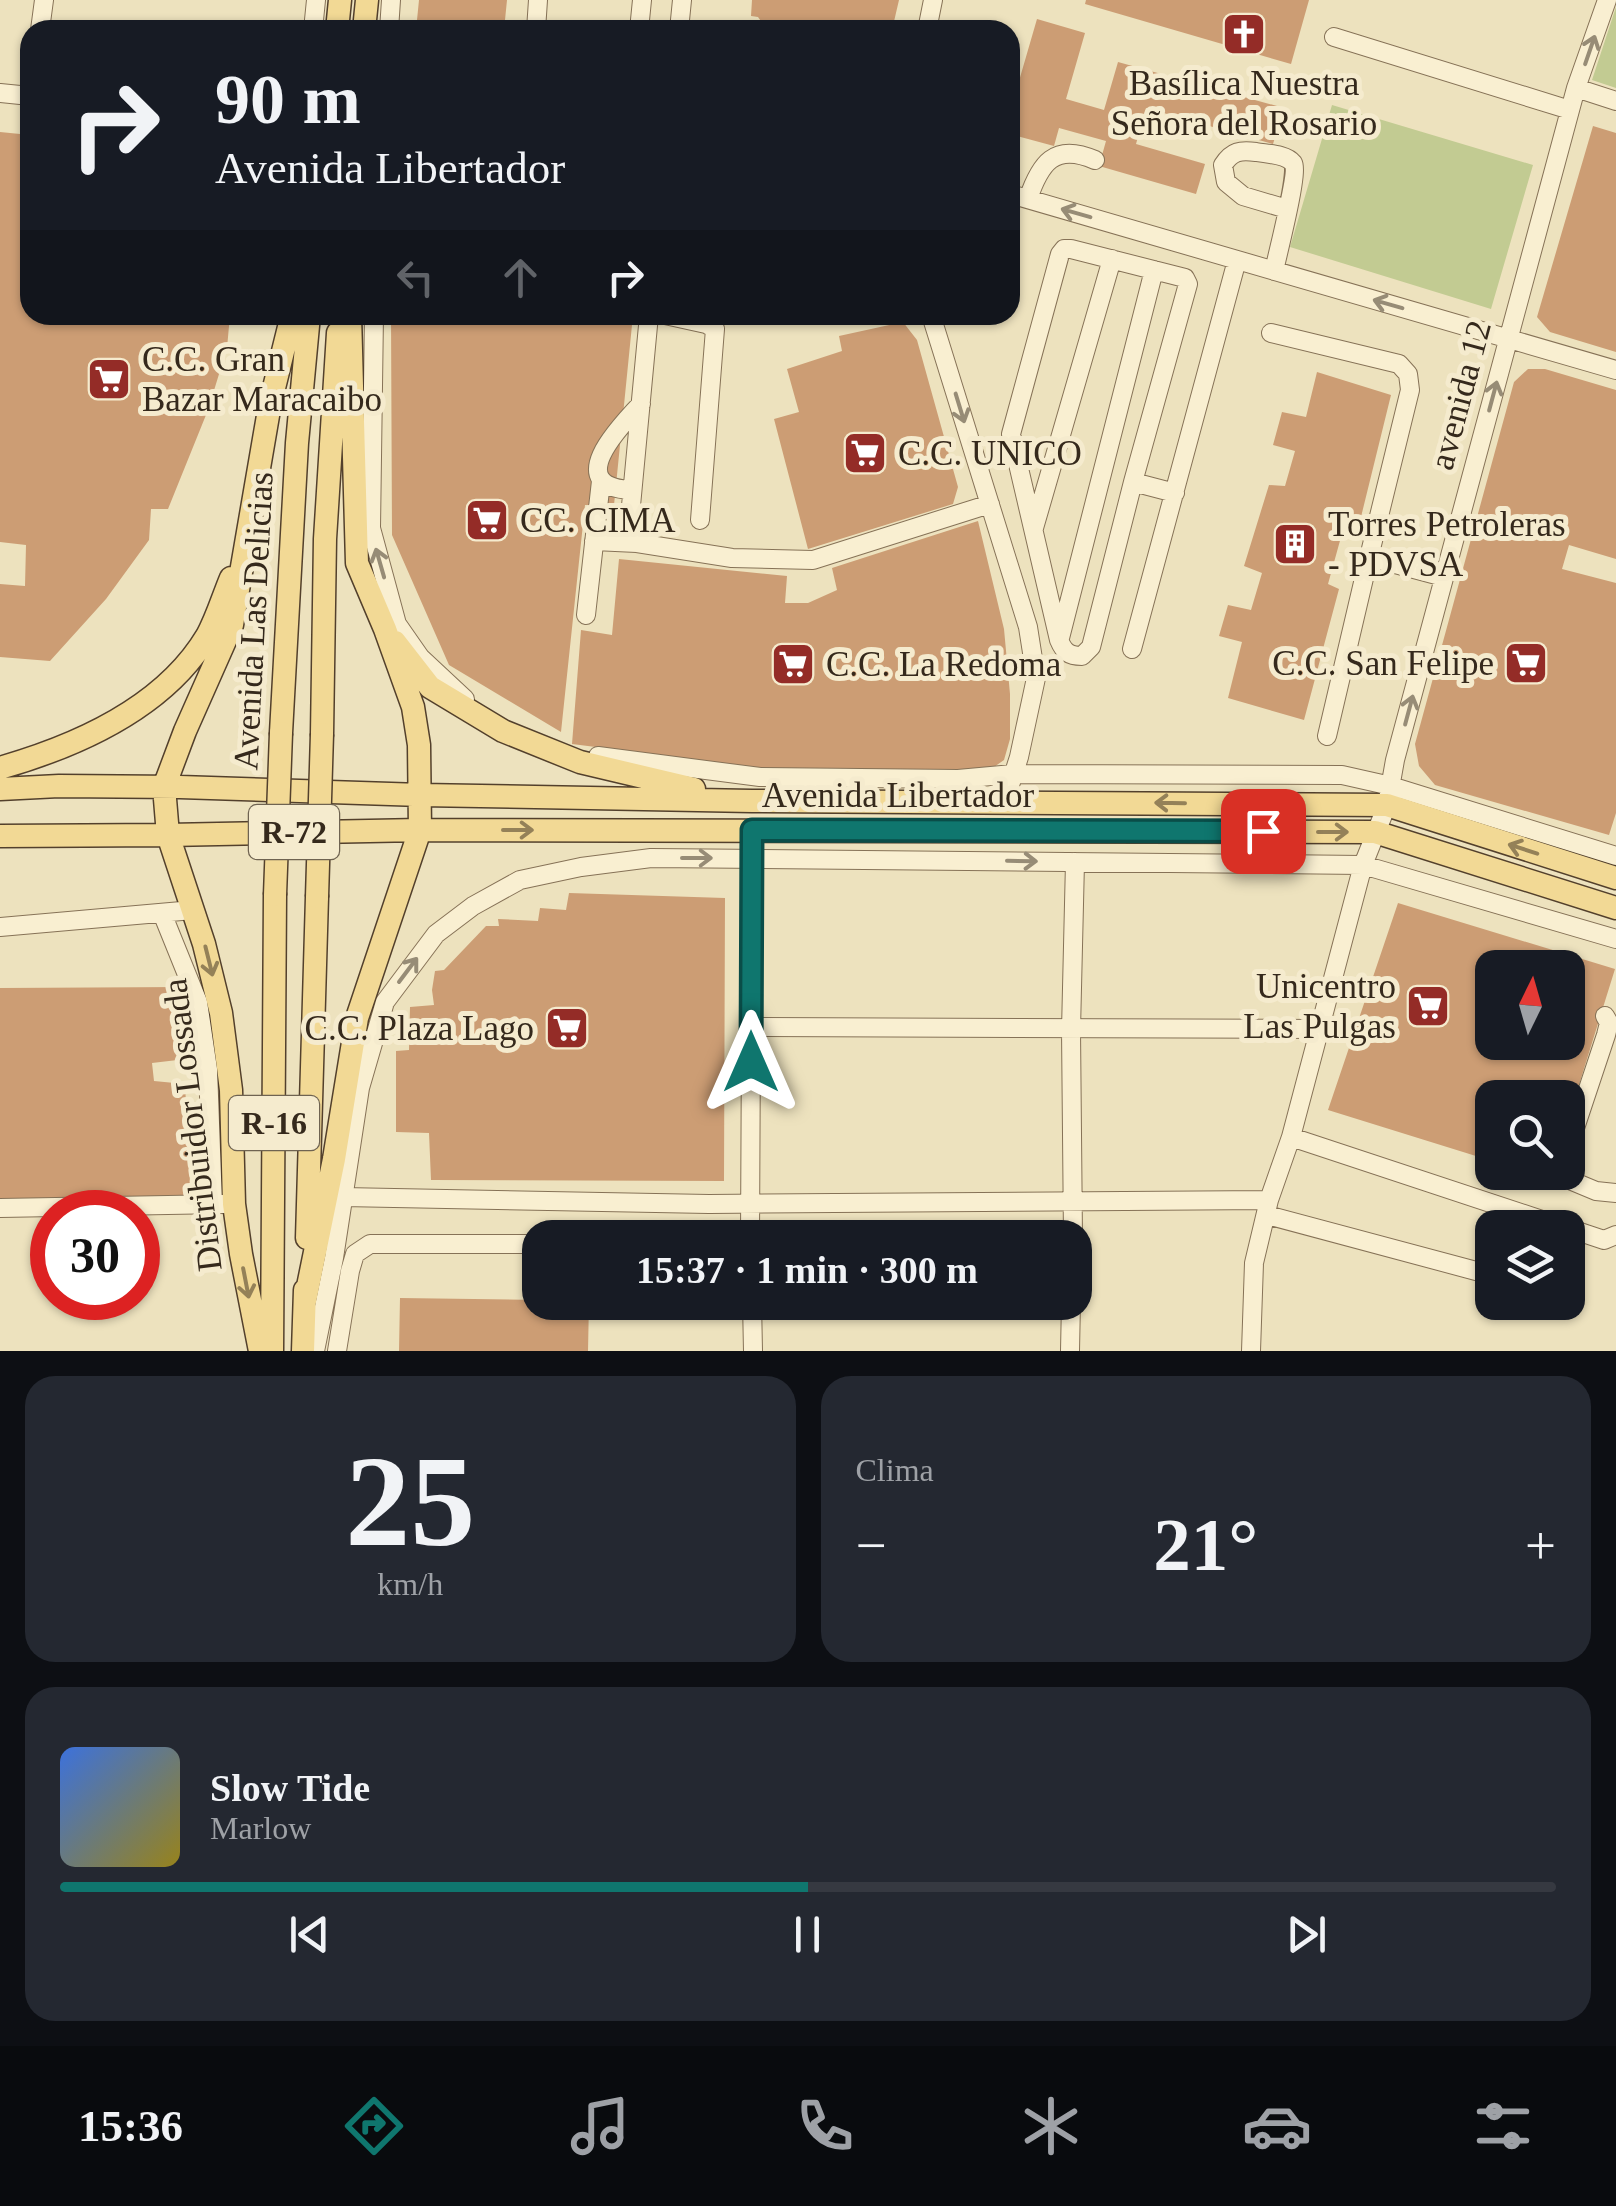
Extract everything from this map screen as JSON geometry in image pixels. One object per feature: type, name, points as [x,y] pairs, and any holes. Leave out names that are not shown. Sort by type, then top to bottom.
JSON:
[{"type":"main road","name":"Distribuidor Lossada","points":[[260,1351],[241,1254],[223,1204],[230,1090],[222,1013],[168,835],[172,787],[185,731],[232,626],[270,404],[290,325]]},
{"type":"main road","name":"Avenida Las Delicias","points":[[272,1351],[275,896],[298,443],[308,325]]},
{"type":"main road","name":"Avenida Las Delicias","points":[[303,1351],[325,539],[338,325]]},
{"type":"main road","points":[[305,1301],[334,1159],[356,1018],[420,830],[420,745],[413,707],[357,563],[350,325]]},
{"type":"main road","points":[[0,768],[36,757],[114,722],[170,683],[207,636],[248,538]]},
{"type":"main road","points":[[385,629],[430,687],[503,731],[580,762],[752,800]]},
{"type":"main road","name":"R-72","points":[[0,789],[172,787]]},
{"type":"main road","name":"Avenida Libertador","points":[[172,787],[752,800],[1389,796],[1613,861]]},
{"type":"main road","name":"Avenida Libertador","points":[[168,835],[420,830],[1375,832],[1616,908]]},
{"type":"main road","name":"R-72","points":[[0,836],[168,835]]},
{"type":"street","points":[[633,0],[642,0]]},
{"type":"street","name":"avenida 12","points":[[1252,1351],[1254,1264],[1268,1207],[1291,1137],[1363,865],[1389,796],[1395,760],[1576,88],[1607,0]]},
{"type":"street","points":[[1334,37],[1570,110]]},
{"type":"street","points":[[1576,88],[1616,101]]},
{"type":"street","points":[[1020,196],[1046,162],[1064,153],[1094,160]]},
{"type":"street","points":[[1020,197],[1616,370]]},
{"type":"street","points":[[1274,271],[1288,210]]},
{"type":"street","points":[[1064,249],[1154,270],[1185,278],[1188,284],[1091,647],[1082,656],[1070,656],[1059,640],[1011,434],[1064,249]]},
{"type":"street","points":[[1033,530],[1112,259]]},
{"type":"street","points":[[1132,649],[1237,260]]},
{"type":"street","points":[[1059,640],[1154,270]]},
{"type":"street","points":[[270,404],[280,325]]},
{"type":"street","points":[[374,325],[371,528],[398,624],[420,658],[460,696],[519,730],[582,754],[760,777],[1342,775],[1389,796]]},
{"type":"street","points":[[637,543],[629,527],[649,325]]},
{"type":"street","points":[[700,520],[715,329],[708,325]]},
{"type":"street","points":[[934,325],[1028,627],[1036,678],[1020,757],[1005,801]]},
{"type":"street","points":[[1271,333],[1399,364],[1408,374],[1410,390],[1327,736]]},
{"type":"street","points":[[586,615],[601,480],[598,467],[614,432],[641,404]]},
{"type":"street","points":[[603,451],[614,448],[636,460]]},
{"type":"street","points":[[601,480],[611,489],[632,490]]},
{"type":"street","points":[[1134,482],[1175,493]]},
{"type":"street","points":[[594,541],[637,543],[732,558],[813,560],[990,504]]},
{"type":"street","points":[[1369,557],[1444,577]]},
{"type":"street","points":[[750,1220],[752,830]]},
{"type":"street","points":[[315,1351],[334,1258],[360,1088],[386,1002],[436,934],[473,906],[520,880],[651,858],[1363,865],[1616,940]]},
{"type":"street","points":[[1074,1220],[1071,1030],[1076,862]]},
{"type":"street","points":[[0,928],[193,910]]},
{"type":"street","points":[[0,1208],[223,1204],[198,1002],[162,913]]},
{"type":"street","points":[[1585,1099],[1606,1035],[1605,1016]]},
{"type":"street","points":[[751,1027],[1319,1029]]},
{"type":"street","points":[[1291,1137],[1512,1210]]},
{"type":"street","points":[[1585,1186],[1616,1193]]},
{"type":"street","points":[[342,1197],[1268,1207],[1475,1271]]},
{"type":"street","points":[[1585,1234],[1604,1240],[1616,1236]]},
{"type":"street","points":[[337,1351],[350,1270],[355,1254],[370,1244],[522,1244]]},
{"type":"street","points":[[752,1320],[753,1351]]},
{"type":"street","points":[[1070,1351],[1071,1320]]},
{"type":"green space","points":[[1616,7],[1616,88],[1592,80]]},
{"type":"green space","points":[[1332,105],[1533,165],[1491,309],[1290,247]]},
{"type":"building","points":[[419,0],[507,0],[505,20],[417,20]]},
{"type":"building","points":[[752,0],[899,0],[894,20],[760,20],[751,16]]},
{"type":"building","name":"Basílica Nuestra Señora del Rosario","points":[[1086,0],[1309,0],[1291,64],[1085,4]]},
{"type":"building","points":[[1037,19],[1085,33],[1066,99],[1104,110],[1118,62],[1284,108],[1273,144],[1146,108],[1136,144],[1205,164],[1196,194],[1099,166],[1106,141],[1059,128],[1054,146],[1020,137],[1020,78]]},
{"type":"building","points":[[1593,126],[1616,133],[1616,352],[1550,332],[1537,317]]},
{"type":"building","name":"C.C. Gran Bazar Maracaibo","points":[[0,132],[20,134],[20,325],[229,325],[227,348],[208,410],[168,509],[151,509],[149,540],[106,599],[50,661],[0,657],[0,584],[25,586],[26,545],[0,542]]},
{"type":"building","name":"CC. CIMA","points":[[391,325],[632,325],[614,505],[585,505],[561,732],[449,665],[392,535]]},
{"type":"building","name":"C.C. UNICO","points":[[905,325],[917,340],[958,487],[953,504],[808,549],[774,419],[799,412],[787,369],[842,351],[839,336]]},
{"type":"building","name":"C.C. San Felipe","points":[[1528,369],[1545,369],[1616,390],[1616,559],[1569,545],[1562,569],[1616,583],[1616,813],[1609,835],[1435,785],[1419,766],[1415,744],[1514,382]]},
{"type":"building","name":"Torres Petroleras - PDVSA","points":[[1317,372],[1391,395],[1360,521],[1346,519],[1328,584],[1339,589],[1304,720],[1228,698],[1242,642],[1219,636],[1228,605],[1251,610],[1262,573],[1244,566],[1269,485],[1285,486],[1295,451],[1273,445],[1282,412],[1306,417]]},
{"type":"building","name":"C.C. La Redoma","points":[[978,521],[1004,629],[1010,694],[1010,739],[1004,760],[984,774],[896,777],[754,767],[572,744],[581,630],[612,635],[619,559],[787,576],[785,603],[808,603],[837,590],[832,568]]},
{"type":"building","name":"C.C. Plaza Lago","points":[[569,893],[725,898],[724,1181],[431,1180],[429,1133],[396,1132],[396,1051],[409,1050],[410,1007],[434,1005],[435,971],[444,970],[486,926],[499,926],[498,919],[538,921],[540,908],[566,910]]},
{"type":"building","name":"Unicentro Las Pulgas","points":[[1398,903],[1553,950],[1475,950],[1475,1060],[1585,1060],[1585,960],[1615,969],[1580,1080],[1475,1080],[1475,1156],[1328,1110]]},
{"type":"building","points":[[183,987],[186,1059],[152,1063],[154,1081],[185,1084],[191,1203],[160,1203],[160,1190],[30,1190],[30,1202],[0,1202],[0,988]]},
{"type":"building","points":[[400,1298],[522,1300],[522,1320],[589,1320],[588,1351],[399,1351]]},
{"type":"place","name":"Basílica Nuestra Señora del Rosario","points":[[1244,34]]},
{"type":"place","name":"C.C. Gran Bazar Maracaibo","points":[[109,379]]},
{"type":"place","name":"C.C. UNICO","points":[[865,453]]},
{"type":"place","name":"CC. CIMA","points":[[487,520]]},
{"type":"place","name":"Torres Petroleras - PDVSA","points":[[1295,544]]},
{"type":"place","name":"C.C. San Felipe","points":[[1526,663]]},
{"type":"place","name":"C.C. La Redoma","points":[[793,664]]},
{"type":"place","name":"Unicentro Las Pulgas","points":[[1428,1006]]},
{"type":"place","name":"C.C. Plaza Lago","points":[[567,1028]]},
{"type":"route","points":[[751,1062],[752,830],[1263,831]]}]
